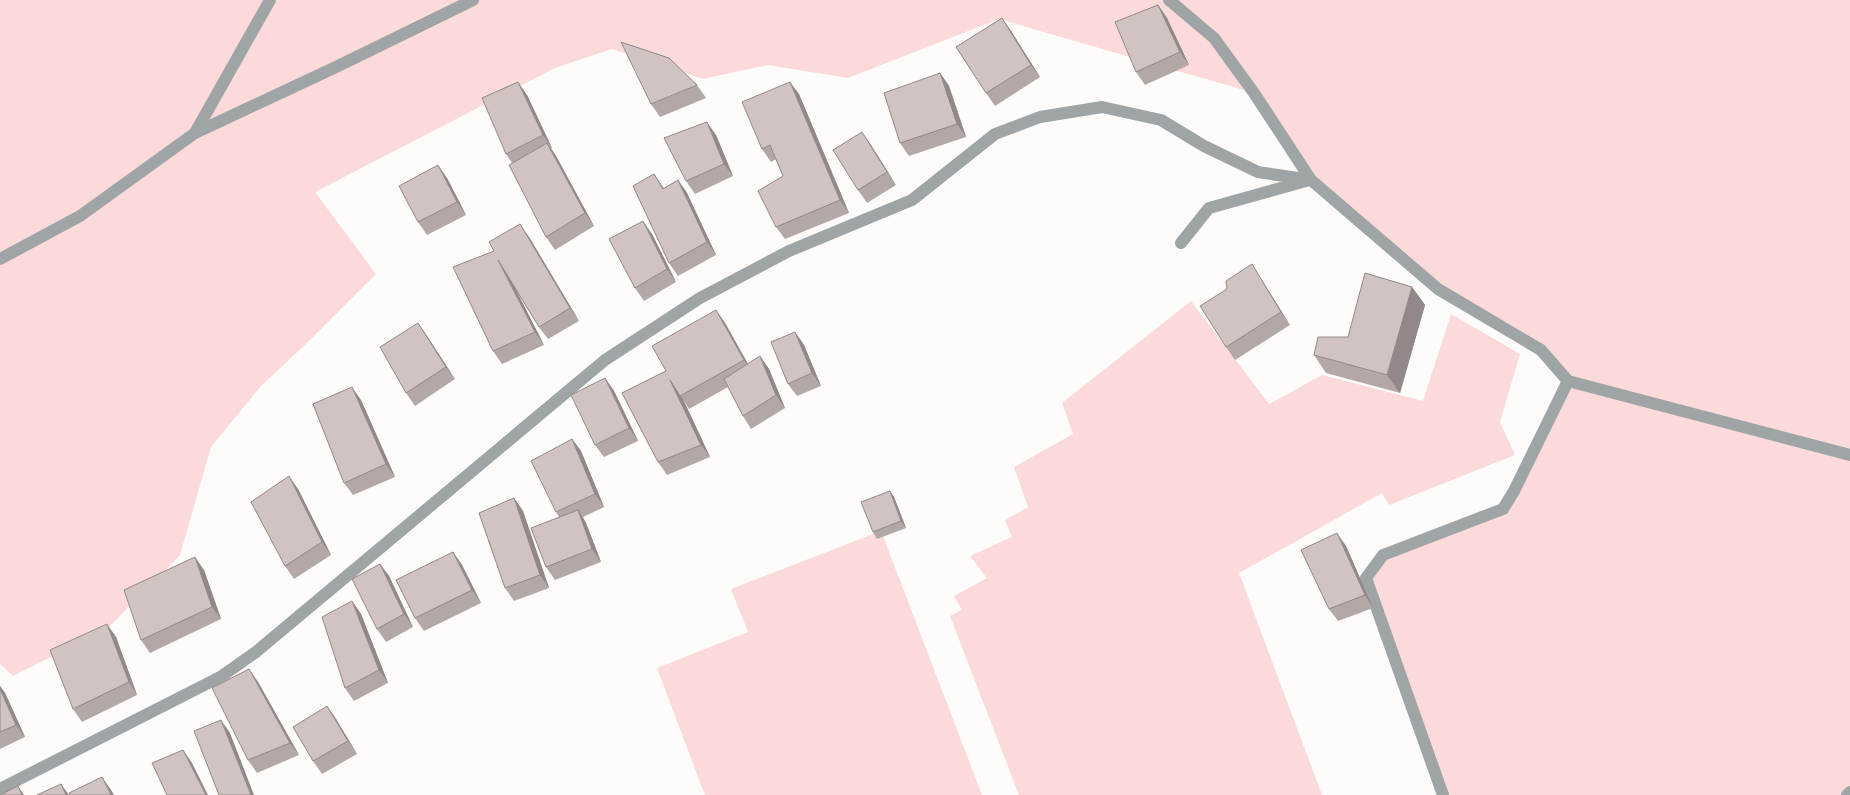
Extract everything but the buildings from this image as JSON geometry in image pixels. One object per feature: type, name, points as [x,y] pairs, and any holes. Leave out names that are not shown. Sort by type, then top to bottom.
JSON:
[{"type":"street","points":[[195,133],[270,0]]},
{"type":"street","points":[[0,259],[80,216],[195,133],[336,67],[473,0]]},
{"type":"street","points":[[1169,0],[1214,38],[1254,93],[1311,180],[1438,289],[1541,350],[1568,382],[1850,455]]},
{"type":"street","points":[[0,789],[222,676],[256,652],[605,360],[700,298],[789,251],[912,200],[995,134],[1040,116],[1102,107],[1161,120],[1204,146],[1258,172],[1311,180]]},
{"type":"street","points":[[1181,243],[1209,208],[1311,180]]},
{"type":"street","points":[[1443,795],[1366,578],[1383,555],[1503,509],[1514,491],[1568,382]]},
{"type":"shaded area","points":[[0,0],[1850,0],[1850,795],[1443,795],[1366,578],[1383,555],[1503,509],[1568,381],[1541,350],[1438,289],[1311,180],[1254,93],[999,19],[848,78],[768,65],[703,79],[612,49],[555,68],[315,192],[376,274],[309,341],[261,386],[211,447],[180,555],[107,629],[13,676],[0,664]]},
{"type":"shaded area","points":[[1191,301],[1269,404],[1322,375],[1423,401],[1451,314],[1520,354],[1500,422],[1515,455],[1389,505],[1382,493],[1239,573],[1322,795],[1019,795],[950,616],[962,610],[954,596],[987,578],[970,556],[1012,537],[1005,520],[1028,507],[1014,467],[1073,434],[1062,403]]},
{"type":"shaded area","points":[[881,531],[982,795],[705,795],[657,668],[748,632],[731,589]]}]
